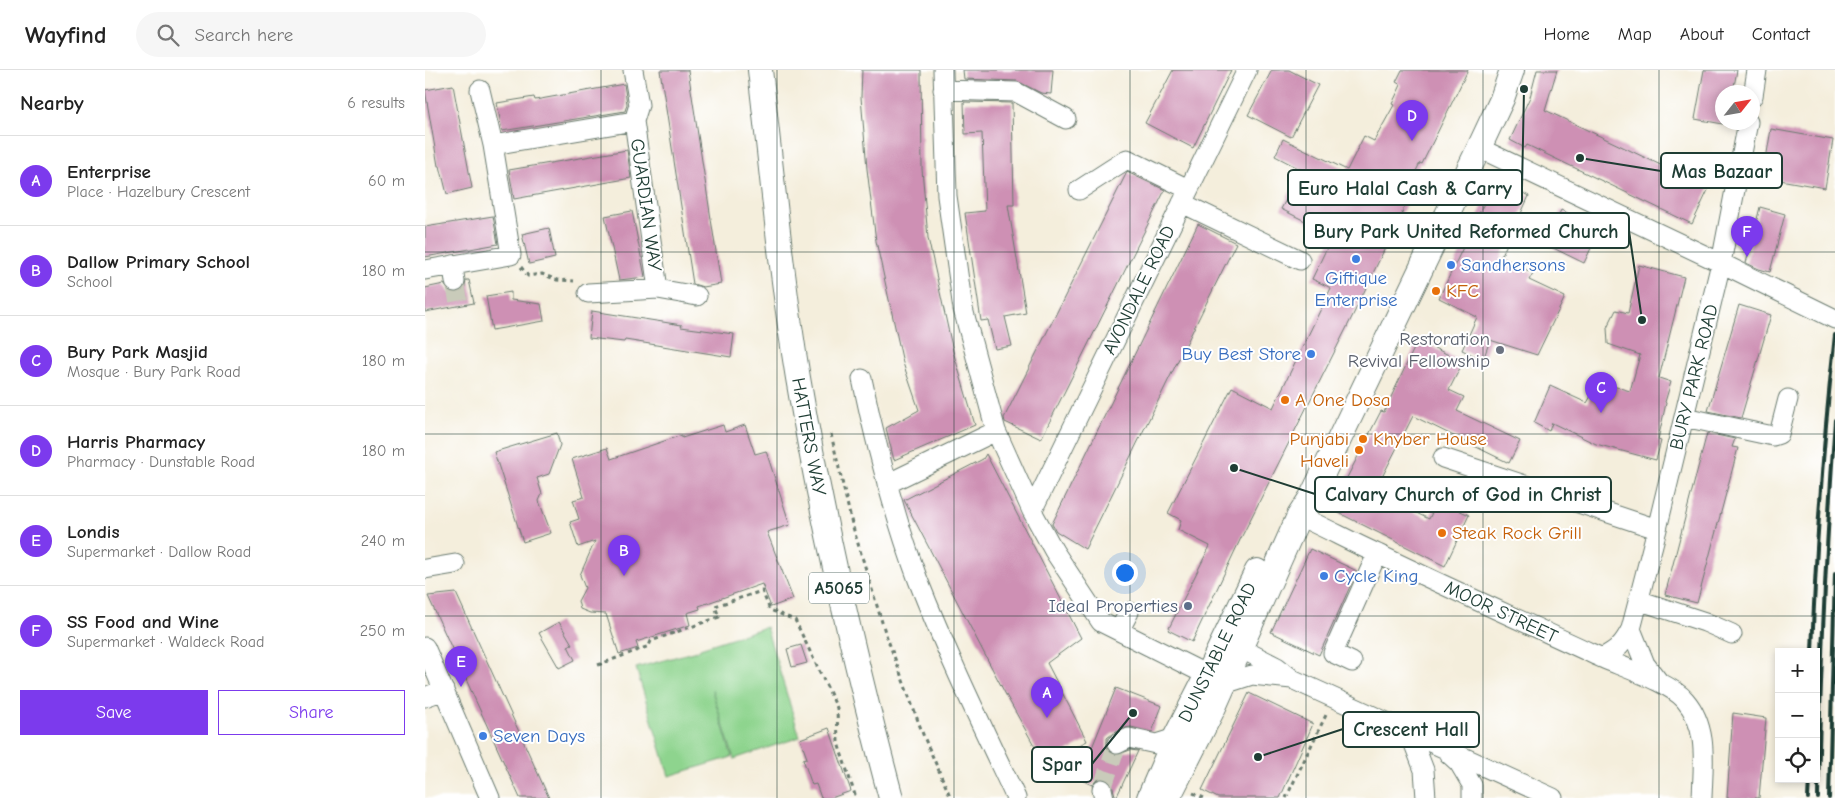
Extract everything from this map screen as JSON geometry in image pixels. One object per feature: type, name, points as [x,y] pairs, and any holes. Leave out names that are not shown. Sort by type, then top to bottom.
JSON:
[{"type":"main road","name":"HATTERS WAY","points":[[760,70],[776,220],[798,376],[841,600],[891,798]]},
{"type":"main road","name":"DUNSTABLE ROAD","points":[[1168,798],[1277,531],[1299,516],[1316,487],[1479,148],[1502,99],[1512,70]]},
{"type":"main road","name":"DUNSTABLE ROAD","points":[[1149,798],[1175,738],[1216,680]]},
{"type":"street","name":"GUARDIAN WAY","points":[[633,70],[639,105],[634,121],[658,289]]},
{"type":"street","points":[[943,70],[947,196],[963,308],[996,432],[1032,511],[1054,551],[1101,622],[1216,680],[1253,675],[1291,679]]},
{"type":"street","name":"AVONDALE ROAD","points":[[1032,511],[1247,70]]},
{"type":"street","points":[[1755,85],[1757,70]]},
{"type":"street","points":[[425,270],[454,273],[511,255],[493,145],[480,90]]},
{"type":"street","points":[[943,90],[1016,92],[1066,119]]},
{"type":"street","name":"GUARDIAN WAY","points":[[493,145],[634,121]]},
{"type":"street","name":"BURY PARK ROAD","points":[[1631,629],[1721,263],[1746,130]]},
{"type":"street","points":[[1479,148],[1835,319]]},
{"type":"street","points":[[1079,190],[1127,158],[1185,196],[1300,260]]},
{"type":"street","points":[[588,293],[658,289],[697,296]]},
{"type":"street","points":[[862,379],[877,450],[918,579],[966,693],[1016,798]]},
{"type":"street","points":[[1683,417],[1773,436],[1779,434],[1788,399]]},
{"type":"street","points":[[887,484],[996,432]]},
{"type":"street","points":[[1443,458],[1657,529]]},
{"type":"street","name":"MOOR STREET","points":[[1299,516],[1602,658],[1659,682],[1684,698],[1696,716],[1701,732],[1704,753],[1702,798]]},
{"type":"street","points":[[1352,662],[1333,653],[1377,554]]},
{"type":"street","points":[[425,569],[455,564]]},
{"type":"street","points":[[1637,600],[1705,622],[1732,634]]},
{"type":"street","points":[[1119,631],[1129,612]]},
{"type":"street","points":[[1602,658],[1615,651],[1624,643],[1631,629]]},
{"type":"street","points":[[1631,629],[1645,664],[1659,682]]},
{"type":"street","points":[[1230,647],[1277,667],[1291,679],[1553,798]]},
{"type":"street","points":[[425,648],[490,798]]},
{"type":"street","points":[[425,697],[444,690]]},
{"type":"street","points":[[1409,731],[1424,770],[1426,798]]},
{"type":"street","points":[[1117,744],[1129,738],[1155,744],[1175,738]]},
{"type":"street","points":[[1440,746],[1459,763],[1472,785],[1472,798]]},
{"type":"path","points":[[511,255],[528,276],[542,274],[557,280],[575,281],[588,293]]},
{"type":"path","points":[[830,428],[852,524],[885,632],[924,737],[951,798]]},
{"type":"path","points":[[599,665],[649,646],[651,641],[719,617],[715,606],[762,591],[770,610],[795,620],[837,708],[839,742],[856,798]]},
{"type":"path","points":[[1287,798],[1333,698]]},
{"type":"path","points":[[1190,798],[1193,793],[1203,798]]},
{"type":"green space","points":[[766,627],[800,737],[734,759],[712,690],[732,757],[669,776],[636,668],[700,650],[700,648]]},
{"type":"building","points":[[660,70],[688,70],[721,284],[703,287],[693,284]]},
{"type":"building","points":[[862,70],[921,70],[922,169],[928,238],[953,351],[975,425],[894,460],[886,428],[919,410],[903,363],[876,241],[861,97]]},
{"type":"building","points":[[963,70],[1053,70],[1051,94],[1041,93],[1017,81],[964,79]]},
{"type":"building","points":[[1173,70],[1231,70],[1193,148],[1145,123]]},
{"type":"building","points":[[1272,70],[1289,70],[1318,85],[1291,137],[1248,115]]},
{"type":"building","points":[[1402,70],[1468,70],[1422,164],[1420,163],[1403,197],[1408,200],[1354,313],[1240,540],[1192,642],[1168,630],[1210,546],[1178,530],[1181,520],[1168,513],[1232,387],[1273,408],[1331,288],[1312,279],[1333,235],[1281,209],[1302,170],[1275,156],[1283,139],[1347,170],[1364,136],[1374,141],[1394,105],[1392,104],[1401,85],[1396,82]]},
{"type":"building","points":[[1537,70],[1557,70],[1545,110],[1709,188],[1692,224],[1527,145],[1525,148],[1510,140],[1530,97]]},
{"type":"building","points":[[1704,70],[1737,70],[1734,85],[1715,85],[1715,123],[1695,119]]},
{"type":"building","points":[[624,84],[627,104],[625,111],[502,131],[497,103],[534,97],[535,100]]},
{"type":"building","points":[[453,85],[472,188],[447,194],[440,166],[438,166],[425,90]]},
{"type":"building","points":[[964,102],[1012,103],[1014,205],[1008,205],[1026,313],[1005,317],[1012,346],[995,349],[988,320],[981,321],[965,213],[985,211],[982,133],[965,134]]},
{"type":"building","points":[[1771,129],[1833,140],[1825,188],[1763,177]]},
{"type":"building","points":[[627,150],[631,178],[514,199],[509,170]]},
{"type":"building","points":[[1127,172],[1165,190],[1041,439],[1005,422],[1004,418]]},
{"type":"building","points":[[1495,180],[1529,196],[1501,257],[1533,273],[1529,280],[1565,297],[1537,355],[1490,340],[1483,360],[1462,350],[1477,317],[1439,298]]},
{"type":"building","points":[[1760,207],[1785,214],[1770,272],[1746,263]]},
{"type":"building","points":[[1561,210],[1600,229],[1584,263],[1545,244]]},
{"type":"building","points":[[632,211],[645,277],[619,280],[605,216]]},
{"type":"building","points":[[493,216],[498,244],[425,257],[425,227]]},
{"type":"building","points":[[1198,224],[1236,243],[1085,549],[1056,531],[1052,524]]},
{"type":"building","points":[[549,228],[555,258],[529,264],[522,234]]},
{"type":"building","points":[[1639,265],[1684,277],[1659,378],[1671,382],[1665,402],[1658,440],[1661,441],[1656,460],[1596,444],[1552,423],[1549,431],[1534,423],[1550,386],[1587,403],[1599,382],[1630,391],[1640,355],[1608,344],[1607,328],[1616,310],[1628,313]]},
{"type":"building","points":[[466,280],[469,280],[474,303],[425,312],[425,288],[444,284],[450,292],[457,293],[465,287]]},
{"type":"building","points":[[511,292],[511,300],[541,304],[544,321],[492,330],[486,296]]},
{"type":"building","points":[[1739,305],[1771,315],[1741,418],[1708,411]]},
{"type":"building","points":[[592,311],[682,325],[681,327],[734,334],[731,357],[625,340],[624,342],[589,338]]},
{"type":"building","points":[[1418,340],[1463,362],[1449,390],[1464,397],[1457,411],[1520,441],[1509,463],[1413,416],[1374,493],[1429,519],[1438,500],[1469,515],[1445,566],[1331,509],[1381,411],[1384,412]]},
{"type":"building","points":[[723,425],[725,432],[745,425],[755,454],[766,451],[790,525],[767,532],[793,599],[771,607],[762,584],[699,606],[700,609],[687,613],[690,625],[636,642],[638,648],[619,654],[606,614],[590,613],[580,609],[578,601],[585,588],[580,575],[595,541],[578,547],[570,522],[579,519],[573,500],[584,497],[572,459],[607,448],[611,459],[682,435],[682,438]]},
{"type":"building","points":[[557,433],[560,445],[549,474],[537,478],[542,494],[539,501],[551,533],[523,542],[494,452]]},
{"type":"building","points":[[1707,433],[1735,439],[1732,447],[1738,448],[1697,603],[1665,595]]},
{"type":"building","points":[[986,454],[1081,638],[1047,663],[1087,741],[1044,763],[1006,695],[904,500],[983,459]]},
{"type":"building","points":[[1310,549],[1357,571],[1319,655],[1271,632]]},
{"type":"building","points":[[456,593],[549,798],[520,798],[428,596]]},
{"type":"building","points":[[559,622],[572,644],[568,646],[575,660],[559,668],[539,633]]},
{"type":"building","points":[[801,645],[807,663],[792,667],[787,649]]},
{"type":"building","points":[[1116,688],[1162,706],[1152,732],[1131,727],[1125,728],[1107,738],[1107,749],[1111,754],[1117,755],[1130,750],[1138,751],[1117,796],[1111,782],[1106,778],[1099,778],[1092,785],[1077,778],[1091,750]]},
{"type":"building","points":[[1249,693],[1313,724],[1280,798],[1218,798],[1202,790]]},
{"type":"building","points":[[1733,713],[1766,718],[1759,798],[1727,798]]},
{"type":"building","points":[[829,728],[851,791],[831,798],[821,798],[816,784],[812,785],[803,759],[807,758],[800,739]]},
{"type":"tunnel","points":[[455,282],[459,303]]},
{"type":"tunnel","points":[[1102,789],[1117,744]]},
{"type":"railway","points":[[1812,648],[1821,494],[1835,335]]},
{"type":"railway","points":[[1818,798],[1824,609],[1835,420]]},
{"type":"railway","points":[[1829,798],[1835,573]]},
{"type":"railway","points":[[1808,798],[1809,783]]},
{"type":"place","name":"Euro Halal Cash & Carry","points":[[1524,89]]},
{"type":"place","name":"Harris Pharmacy","points":[[1412,141]]},
{"type":"place","name":"Mas Bazaar","points":[[1580,158]]},
{"type":"place","name":"SS Food and Wine","points":[[1747,257]]},
{"type":"place","name":"Giftique Enterprise","points":[[1356,259]]},
{"type":"place","name":"Sandhersons","points":[[1451,265]]},
{"type":"place","name":"KFC","points":[[1436,291]]},
{"type":"place","name":"Bury Park United Reformed Church","points":[[1642,320]]},
{"type":"place","name":"Restoration Revival Fellowship","points":[[1500,350]]},
{"type":"place","name":"Buy Best Store","points":[[1311,354]]},
{"type":"place","name":"A One Dosa","points":[[1285,400]]},
{"type":"place","name":"Bury Park Masjid","points":[[1601,413]]},
{"type":"place","name":"Khyber House","points":[[1363,439]]},
{"type":"place","name":"Punjabi Haveli","points":[[1359,450]]},
{"type":"place","name":"Calvary Church of God in Christ","points":[[1234,468]]},
{"type":"place","name":"Steak Rock Grill","points":[[1442,533]]},
{"type":"place","name":"Dallow Primary School","points":[[624,576]]},
{"type":"place","name":"Cycle King","points":[[1324,576]]},
{"type":"place","name":"Ideal Properties","points":[[1188,606]]},
{"type":"place","name":"Londis","points":[[461,687]]},
{"type":"place","name":"Spar","points":[[1133,713]]},
{"type":"place","name":"Enterprise","points":[[1047,718]]},
{"type":"place","name":"Seven Days","points":[[483,736]]},
{"type":"place","name":"Crescent Hall","points":[[1258,757]]}]
